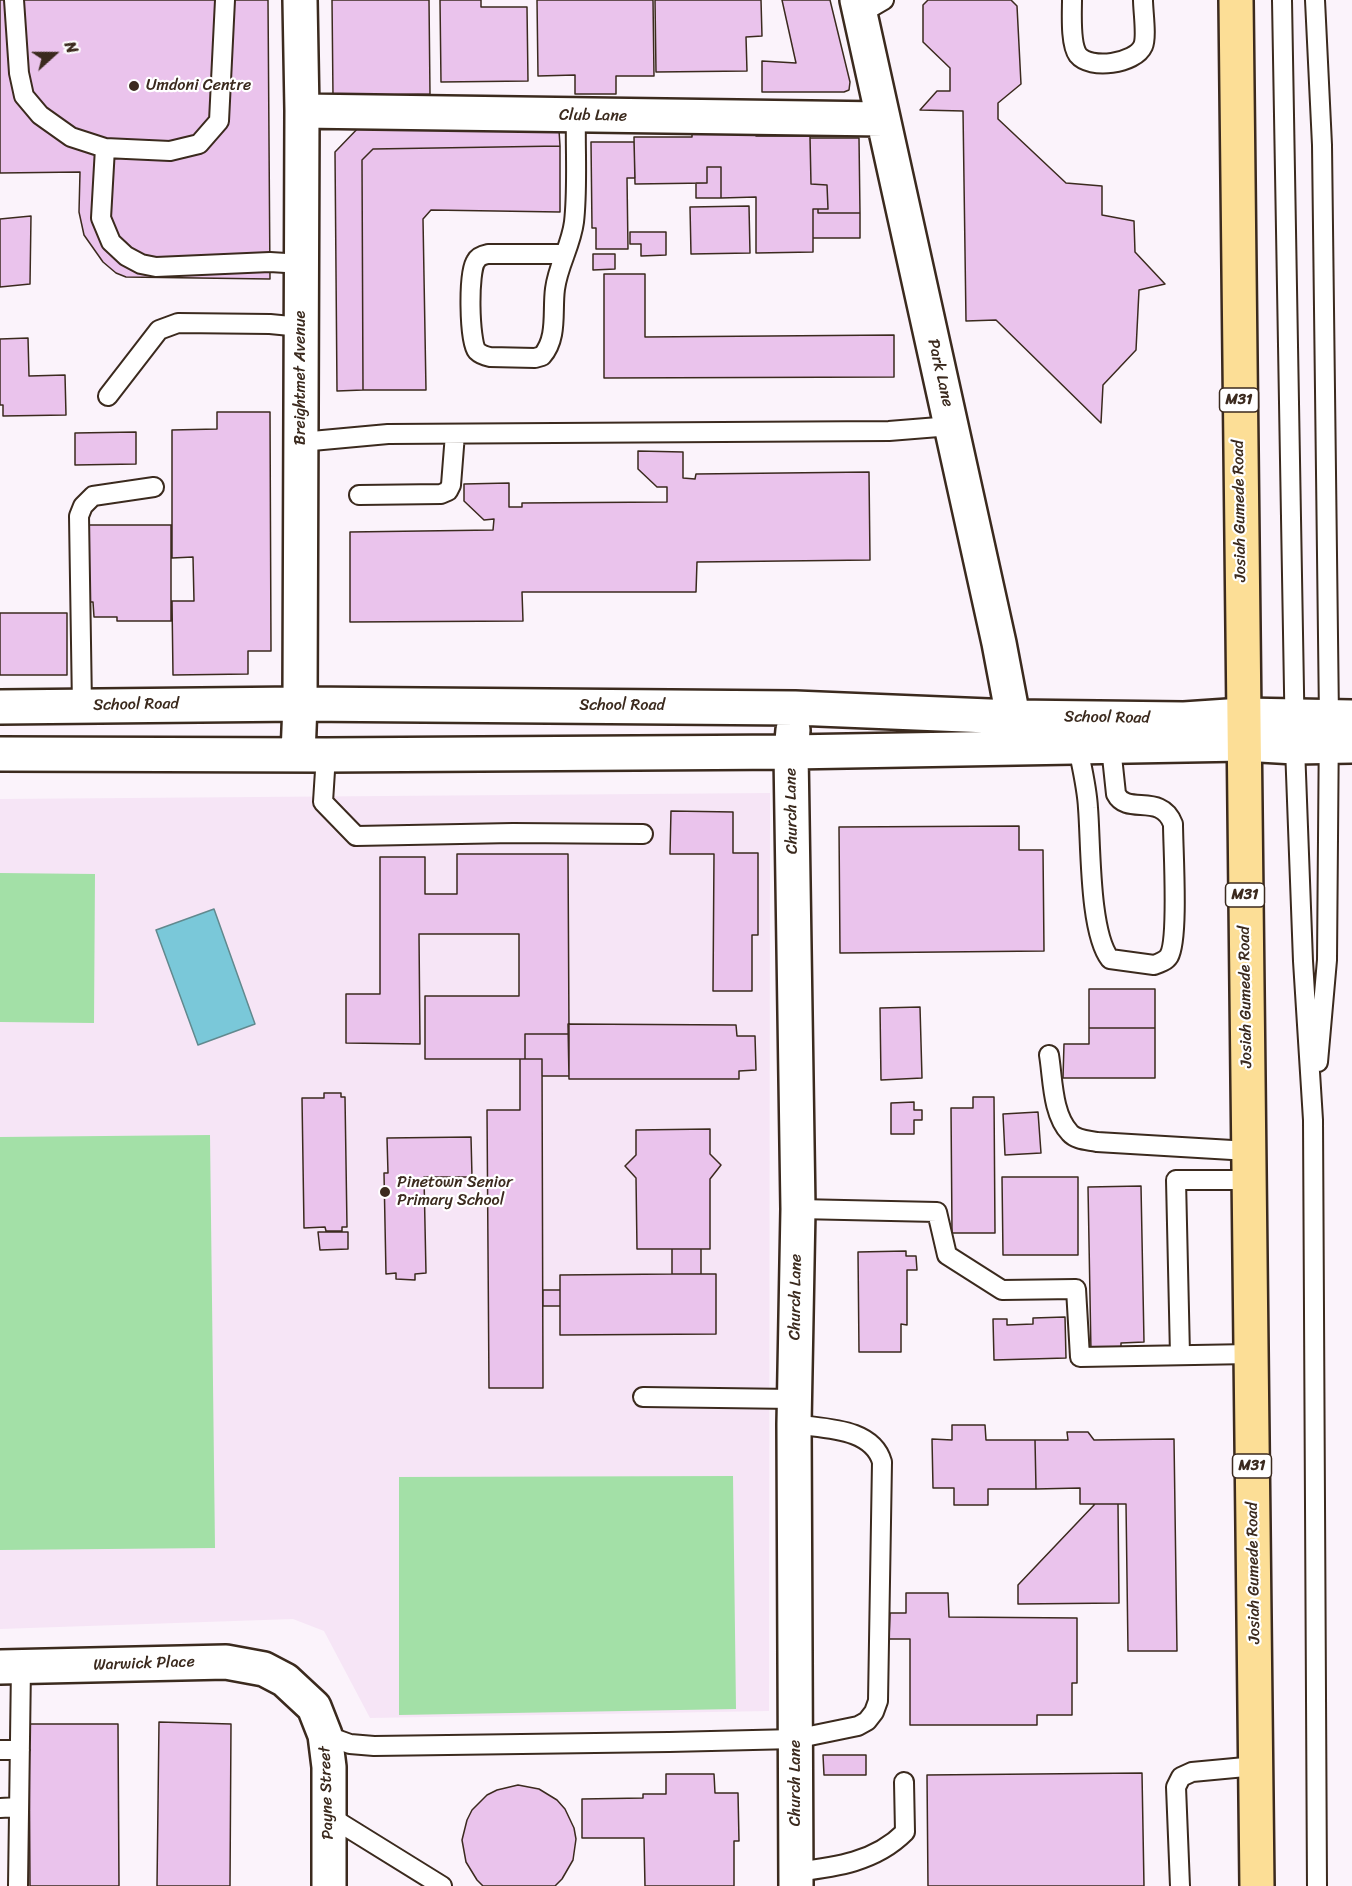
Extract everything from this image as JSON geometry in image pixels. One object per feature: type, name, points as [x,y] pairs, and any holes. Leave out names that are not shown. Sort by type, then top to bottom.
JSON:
[{"type":"main road","name":"Josiah Gumede Road","points":[[1236,0],[1257,1886]]},
{"type":"street","name":"Breightmet Avenue","points":[[300,0],[302,111],[300,704],[312,755]]},
{"type":"street","name":"Park Lane","points":[[867,4],[883,119],[999,643],[1014,733]]},
{"type":"street","name":"Club Lane","points":[[302,111],[883,119]]},
{"type":"street","name":"School Road","points":[[0,707],[300,704],[795,708],[1014,733],[1078,748],[1111,747],[1243,730]]},
{"type":"street","name":"Church Lane","points":[[795,708],[791,752],[798,1209],[794,1412],[796,1879]]},
{"type":"street","name":"School Road","points":[[0,754],[791,752],[1184,719],[1243,730]]},
{"type":"street","points":[[1243,730],[1340,732]]},
{"type":"street","name":"Warwick Place","points":[[10,1666],[226,1662],[264,1669],[285,1680]]},
{"type":"street","name":"Payne Street","points":[[285,1680],[314,1707],[326,1735],[329,1767],[329,1886]]},
{"type":"lane","points":[[14,0],[19,73],[24,96],[40,115],[71,137],[105,148],[170,151],[199,144],[219,121],[225,0]]},
{"type":"lane","points":[[1072,0],[1074,45],[1078,55],[1088,63],[1122,62],[1130,60],[1138,52],[1144,45],[1143,0]]},
{"type":"lane","points":[[1281,0],[1295,732],[1303,961],[1313,1120],[1317,1886]]},
{"type":"lane","points":[[1313,1120],[1328,960],[1340,732],[1322,145],[1315,0]]},
{"type":"lane","points":[[565,254],[488,254],[475,262],[471,273],[472,331],[473,344],[477,351],[483,356],[490,357],[542,356],[552,340],[555,287],[570,242],[574,222],[576,115]]},
{"type":"lane","points":[[105,148],[100,218],[111,242],[126,256],[141,264],[156,267],[270,262],[302,264]]},
{"type":"lane","points":[[108,396],[159,330],[166,327],[178,323],[270,324],[301,327]]},
{"type":"lane","points":[[301,442],[388,434],[910,430],[951,426]]},
{"type":"lane","points":[[359,495],[441,494],[448,491],[451,485],[455,434]]},
{"type":"lane","points":[[82,706],[79,516],[83,506],[93,496],[154,487]]},
{"type":"lane","points":[[1078,748],[1088,800],[1094,896],[1101,943],[1110,959],[1160,963],[1168,957],[1174,938],[1173,824],[1168,813],[1159,807],[1127,803],[1118,798],[1111,747]]},
{"type":"lane","points":[[312,755],[323,802],[356,836],[513,833],[643,834]]},
{"type":"lane","points":[[1049,1055],[1056,1103],[1071,1134],[1080,1139],[1249,1166]]},
{"type":"lane","points":[[1180,1355],[1176,1180],[1249,1166]]},
{"type":"lane","points":[[798,1209],[937,1212],[947,1255],[1002,1290],[1076,1289],[1080,1357],[1251,1354]]},
{"type":"lane","points":[[326,1735],[350,1744],[374,1746],[795,1739],[858,1726],[867,1721],[878,1701],[882,1462],[875,1448],[867,1440],[853,1433],[794,1412],[644,1397]]},
{"type":"lane","points":[[10,1666],[20,1750],[18,1886]]},
{"type":"lane","points":[[0,1750],[20,1750]]},
{"type":"lane","points":[[1180,1886],[1176,1787],[1181,1777],[1192,1772],[1256,1766]]},
{"type":"lane","points":[[796,1879],[850,1864],[885,1849],[896,1841],[905,1832],[904,1782]]},
{"type":"lane","points":[[0,1808],[19,1808]]},
{"type":"lane","points":[[329,1816],[442,1886]]},
{"type":"shaded area","name":"Pinetown Senior Primary School","points":[[770,793],[769,1711],[370,1718],[324,1631],[293,1619],[0,1629],[0,799]]},
{"type":"green space","points":[[0,873],[95,874],[94,1023],[0,1022]]},
{"type":"green space","points":[[210,1135],[215,1548],[0,1550],[0,1137]]},
{"type":"green space","points":[[733,1476],[736,1709],[399,1715],[399,1477]]},
{"type":"water","points":[[214,909],[255,1024],[198,1045],[156,930]]},
{"type":"building","name":"Umdoni Centre","points":[[0,0],[268,0],[270,279],[126,277],[116,273],[103,262],[84,235],[79,212],[80,172],[0,173]]},
{"type":"building","points":[[332,0],[429,0],[430,94],[333,96]]},
{"type":"building","points":[[440,0],[481,0],[481,7],[527,7],[528,81],[441,82]]},
{"type":"building","points":[[537,0],[653,0],[654,76],[616,76],[616,94],[575,94],[575,75],[538,76]]},
{"type":"building","points":[[655,0],[761,0],[762,36],[746,37],[747,71],[656,72]]},
{"type":"building","points":[[782,0],[830,0],[850,82],[849,90],[844,92],[762,92],[762,61],[796,63]]},
{"type":"building","points":[[928,0],[1011,0],[1017,6],[1021,84],[998,103],[998,119],[1066,183],[1102,186],[1102,215],[1134,221],[1135,252],[1165,284],[1139,290],[1136,350],[1103,385],[1101,423],[996,320],[966,321],[963,111],[920,110],[937,91],[950,91],[950,68],[923,42],[923,5]]},
{"type":"building","points":[[362,124],[559,130],[560,146],[373,149],[362,160],[363,390],[337,391],[335,152]]},
{"type":"building","points":[[692,130],[756,130],[756,136],[810,136],[811,184],[827,185],[828,209],[813,209],[813,252],[756,253],[756,197],[721,198],[721,167],[707,167],[707,183],[635,184],[634,137],[692,137]]},
{"type":"building","points":[[810,138],[859,138],[860,213],[818,213],[818,209],[828,209],[827,185],[811,184]]},
{"type":"building","points":[[591,142],[634,142],[635,178],[627,178],[628,249],[596,249],[596,228],[592,228]]},
{"type":"building","points":[[560,146],[560,212],[431,210],[423,219],[426,390],[363,390],[362,160],[373,149]]},
{"type":"building","points":[[707,167],[721,167],[721,198],[696,198],[696,183],[707,183]]},
{"type":"building","points":[[749,206],[750,253],[691,254],[690,207]]},
{"type":"building","points":[[813,209],[818,209],[818,213],[860,213],[860,238],[813,238]]},
{"type":"building","points":[[31,216],[30,284],[0,287],[0,219]]},
{"type":"building","points":[[630,232],[666,232],[666,255],[641,256],[641,244],[630,244]]},
{"type":"building","points":[[593,254],[615,254],[615,269],[593,270]]},
{"type":"building","points":[[604,274],[645,274],[645,337],[894,335],[894,377],[604,378]]},
{"type":"building","points":[[28,338],[29,376],[65,375],[66,415],[3,416],[3,405],[0,405],[0,339]]},
{"type":"building","points":[[217,412],[270,412],[271,651],[248,651],[248,674],[173,675],[172,601],[194,601],[193,557],[172,558],[172,430],[217,429]]},
{"type":"building","points":[[136,432],[136,464],[75,465],[75,433]]},
{"type":"building","points":[[638,451],[683,452],[683,478],[695,479],[696,474],[869,472],[870,560],[697,562],[696,592],[522,592],[523,621],[350,622],[350,532],[493,530],[494,519],[484,520],[464,501],[464,484],[509,483],[509,507],[522,507],[522,503],[667,502],[667,487],[657,487],[638,469]]},
{"type":"building","points":[[88,525],[171,525],[171,621],[117,621],[117,617],[94,617],[93,602],[88,602]]},
{"type":"building","points":[[0,613],[67,613],[67,675],[0,675]]},
{"type":"building","points":[[671,811],[733,812],[733,853],[758,853],[758,935],[752,935],[752,991],[713,991],[714,854],[670,854]]},
{"type":"building","points":[[1019,826],[1019,850],[1043,850],[1044,951],[840,953],[839,827]]},
{"type":"building","points":[[457,854],[568,854],[569,1034],[525,1034],[525,1059],[425,1059],[425,996],[519,996],[519,934],[419,934],[420,1044],[346,1043],[346,994],[380,994],[380,857],[425,857],[425,894],[457,894]]},
{"type":"building","points":[[1089,989],[1155,989],[1155,1028],[1089,1028]]},
{"type":"building","points":[[920,1007],[922,1078],[881,1080],[880,1008]]},
{"type":"building","points":[[568,1024],[736,1025],[737,1036],[755,1036],[756,1070],[739,1071],[739,1079],[569,1079]]},
{"type":"building","points":[[1089,1028],[1155,1028],[1155,1078],[1063,1078],[1064,1044],[1089,1044]]},
{"type":"building","points":[[525,1034],[569,1034],[569,1076],[542,1076],[542,1059],[525,1059]]},
{"type":"building","points":[[520,1059],[542,1059],[543,1388],[489,1388],[487,1110],[520,1110]]},
{"type":"building","points":[[324,1093],[341,1093],[341,1097],[345,1097],[347,1227],[342,1227],[342,1231],[326,1231],[325,1227],[304,1228],[302,1098],[324,1098]]},
{"type":"building","points":[[973,1097],[994,1097],[995,1233],[952,1233],[951,1108],[973,1108]]},
{"type":"building","points":[[914,1102],[914,1110],[922,1110],[922,1120],[914,1120],[914,1134],[891,1134],[891,1103]]},
{"type":"building","points":[[1038,1112],[1041,1153],[1005,1155],[1003,1114]]},
{"type":"building","points":[[710,1129],[710,1154],[721,1165],[710,1179],[710,1249],[637,1249],[636,1178],[625,1166],[636,1155],[636,1130]]},
{"type":"building","points":[[471,1137],[472,1177],[424,1177],[426,1273],[415,1274],[415,1280],[396,1279],[396,1273],[386,1274],[384,1173],[388,1173],[387,1138]]},
{"type":"building","points":[[1002,1177],[1078,1177],[1078,1255],[1003,1255]]},
{"type":"building","points":[[1141,1186],[1144,1342],[1121,1343],[1121,1352],[1091,1352],[1088,1187]]},
{"type":"building","points":[[318,1232],[348,1232],[348,1249],[320,1250]]},
{"type":"building","points":[[672,1249],[701,1249],[701,1274],[672,1274]]},
{"type":"building","points":[[906,1251],[906,1256],[916,1256],[917,1270],[907,1270],[907,1325],[901,1324],[901,1352],[859,1352],[858,1252]]},
{"type":"building","points":[[716,1274],[716,1334],[560,1335],[560,1275]]},
{"type":"building","points":[[543,1290],[560,1290],[560,1306],[543,1306]]},
{"type":"building","points":[[1065,1317],[1066,1358],[994,1360],[993,1319],[1007,1319],[1007,1325],[1033,1324],[1033,1318]]},
{"type":"building","points":[[952,1425],[985,1425],[986,1440],[1035,1440],[1036,1489],[988,1489],[988,1505],[954,1505],[954,1488],[933,1488],[932,1439],[952,1440]]},
{"type":"building","points":[[1067,1432],[1088,1432],[1094,1440],[1174,1439],[1177,1651],[1128,1651],[1126,1504],[1080,1504],[1080,1488],[1036,1489],[1035,1440],[1068,1440]]},
{"type":"building","points":[[1095,1504],[1118,1504],[1119,1603],[1018,1604],[1018,1585]]},
{"type":"building","points":[[906,1593],[948,1593],[949,1617],[1077,1618],[1077,1683],[1072,1683],[1072,1715],[1037,1715],[1037,1725],[910,1725],[910,1639],[889,1639],[890,1613],[906,1613]]},
{"type":"building","points":[[159,1722],[231,1724],[230,1886],[157,1886]]},
{"type":"building","points":[[29,1724],[118,1724],[119,1886],[30,1886]]},
{"type":"building","points":[[823,1755],[866,1755],[866,1775],[824,1775]]},
{"type":"building","points":[[1142,1773],[1144,1886],[928,1886],[927,1775]]},
{"type":"building","points":[[666,1774],[714,1774],[715,1793],[738,1793],[739,1841],[734,1841],[734,1886],[645,1886],[644,1838],[582,1838],[582,1799],[643,1798],[643,1794],[666,1794]]},
{"type":"building","points":[[518,1785],[539,1789],[557,1800],[565,1809],[574,1828],[576,1839],[573,1860],[555,1886],[483,1886],[466,1862],[462,1840],[472,1810],[487,1795]]},
{"type":"place","name":"Umdoni Centre","points":[[134,86]]},
{"type":"place","name":"Pinetown Senior Primary School","points":[[385,1192]]}]
